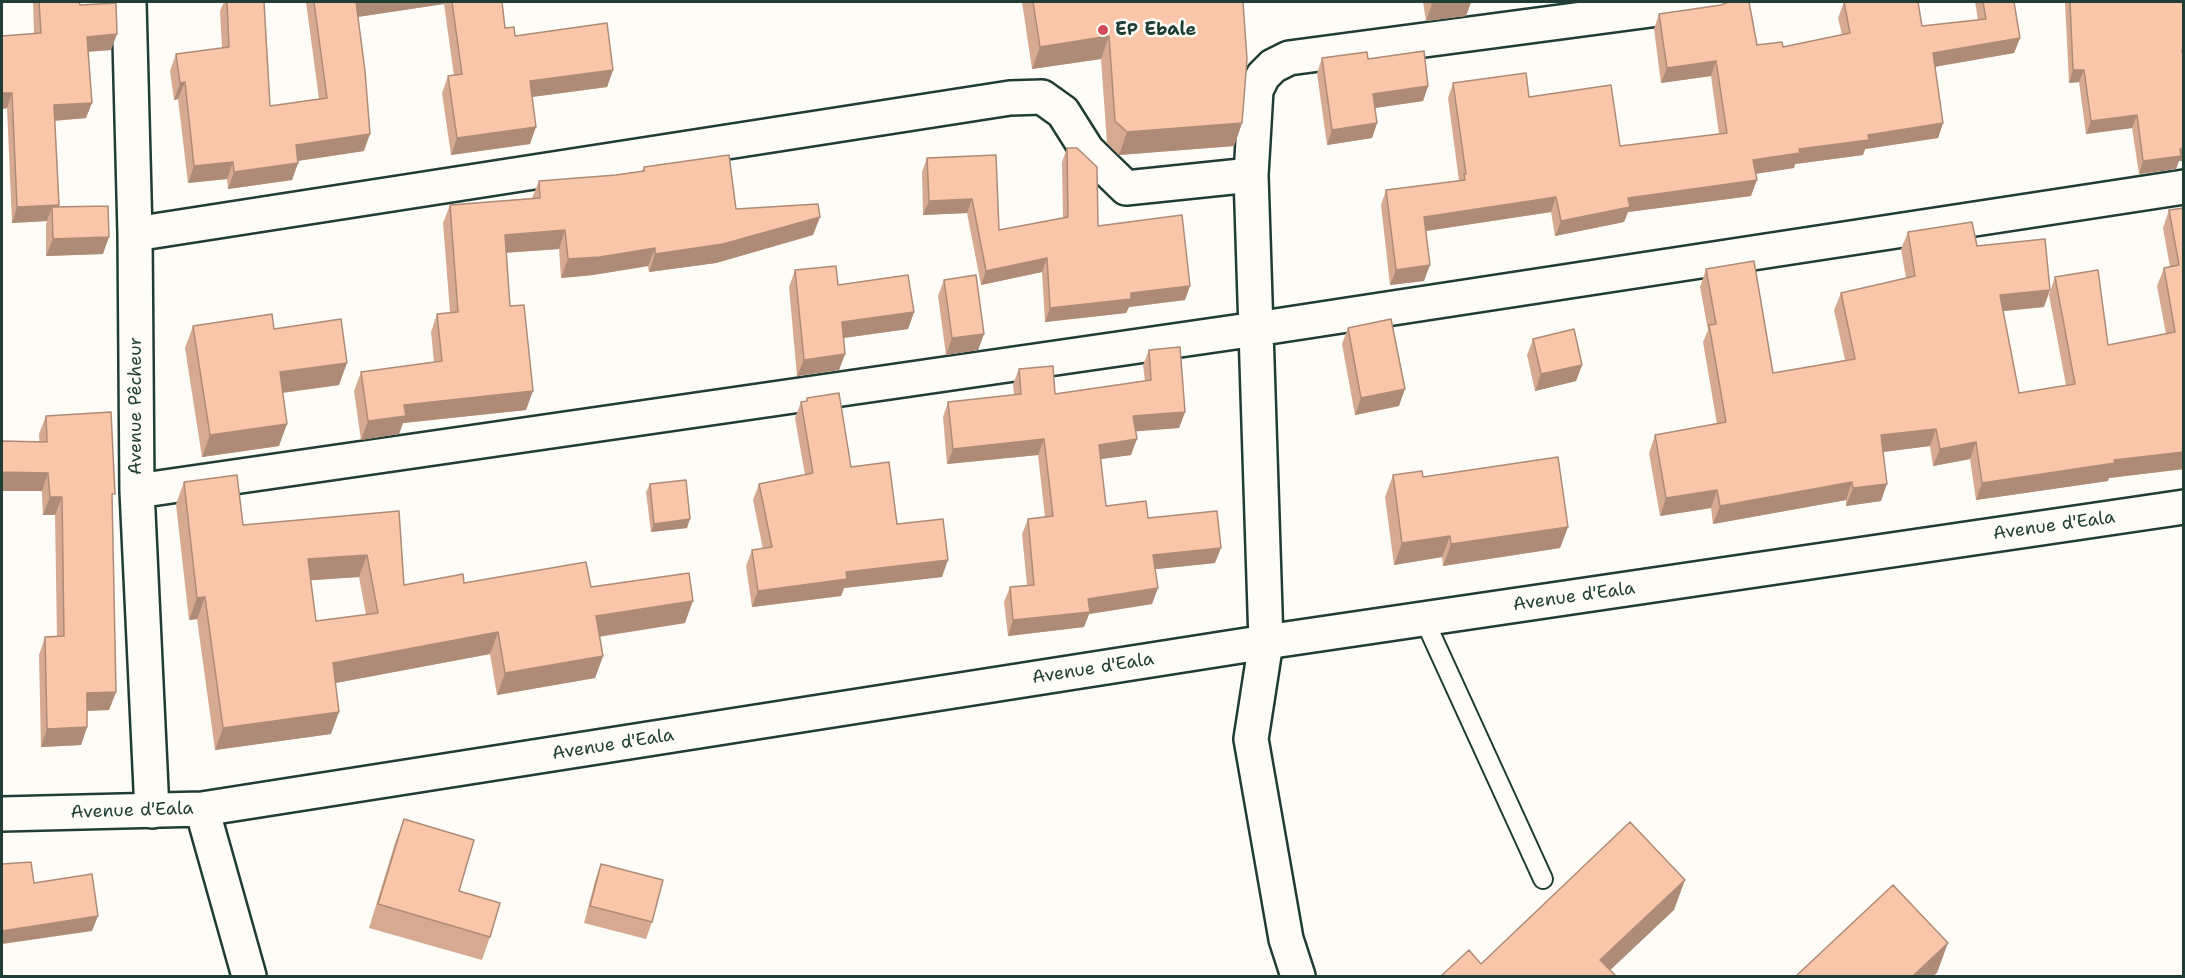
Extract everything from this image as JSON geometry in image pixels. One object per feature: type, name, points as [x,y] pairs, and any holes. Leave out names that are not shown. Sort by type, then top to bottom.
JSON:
[{"type":"street","name":"Avenue Pêcheur","points":[[129,2],[135,234],[137,490],[152,811]]},
{"type":"street","points":[[1298,976],[1286,939],[1251,739],[1266,642],[1251,175],[1256,90],[1263,76],[1273,66],[1289,58],[1711,2]]},
{"type":"street","points":[[135,234],[1010,98],[1042,97],[1064,112],[1087,150],[1126,188],[1251,175]]},
{"type":"street","points":[[137,490],[1256,329],[2184,187]]},
{"type":"street","name":"Avenue d'Eala","points":[[2,814],[202,809],[1266,642],[2184,507]]},
{"type":"street","points":[[202,809],[249,976]]},
{"type":"lane","points":[[1424,619],[1543,879]]},
{"type":"building","points":[[39,2],[79,2],[80,5],[116,3],[117,34],[87,37],[92,103],[54,105],[59,205],[17,207],[12,93],[2,93],[2,36],[41,33]]},
{"type":"building","points":[[227,2],[264,2],[270,106],[327,98],[314,2],[356,2],[370,134],[296,145],[298,163],[234,172],[233,162],[194,166],[185,82],[180,83],[176,54],[229,47]]},
{"type":"building","points":[[452,2],[502,2],[505,28],[514,27],[515,36],[607,23],[613,70],[530,81],[536,127],[457,138],[448,76],[462,74]]},
{"type":"building","points":[[1033,2],[1243,2],[1247,59],[1242,123],[1127,132],[1115,121],[1109,36],[1040,47]]},
{"type":"building","points":[[1728,2],[1749,2],[1757,45],[1782,42],[1783,47],[1850,33],[1844,2],[1918,2],[1922,26],[1986,19],[1983,2],[2014,2],[2020,38],[1933,53],[1943,123],[1868,135],[1869,140],[1799,149],[1800,153],[1753,160],[1757,180],[1628,198],[1630,207],[1561,221],[1556,197],[1424,217],[1430,265],[1396,270],[1386,190],[1465,180],[1453,83],[1526,73],[1529,97],[1611,85],[1620,146],[1727,133],[1716,61],[1667,68],[1659,14]]},
{"type":"building","points":[[2070,2],[2184,2],[2184,50],[2182,50],[2184,59],[2184,149],[2180,149],[2181,156],[2143,161],[2137,115],[2091,121],[2084,70],[2073,70]]},
{"type":"building","points":[[1424,51],[1428,86],[1373,94],[1377,123],[1332,130],[1322,58],[1367,52],[1368,59]]},
{"type":"building","points":[[1067,148],[1077,148],[1097,167],[1098,226],[1182,215],[1190,286],[1131,293],[1131,299],[1050,308],[1047,258],[986,271],[972,199],[929,201],[927,158],[996,155],[999,230],[1068,217]]},
{"type":"building","points":[[729,155],[736,209],[818,204],[820,217],[723,244],[655,254],[655,248],[600,257],[568,259],[565,230],[505,235],[510,306],[524,305],[533,391],[404,405],[406,416],[368,421],[361,372],[442,361],[437,314],[458,312],[450,205],[540,198],[539,181],[616,175],[644,171],[644,167]]},
{"type":"building","points":[[108,206],[109,237],[53,239],[52,207]]},
{"type":"building","points":[[2184,208],[2184,452],[2114,460],[2115,463],[1982,483],[1976,442],[1940,449],[1936,429],[1881,435],[1887,484],[1853,488],[1852,482],[1720,506],[1717,490],[1666,498],[1655,435],[1726,422],[1709,325],[1716,324],[1706,269],[1754,261],[1773,373],[1855,359],[1841,293],[1915,276],[1908,232],[1972,222],[1977,246],[2045,239],[2050,290],[2000,295],[2019,393],[2075,384],[2055,277],[2098,270],[2108,345],[2175,332],[2164,268],[2179,265],[2169,210]]},
{"type":"building","points":[[836,266],[838,285],[908,275],[914,312],[842,322],[845,354],[804,360],[795,270]]},
{"type":"building","points":[[976,275],[984,334],[952,338],[944,280]]},
{"type":"building","points":[[272,314],[274,329],[341,319],[347,363],[280,372],[287,424],[210,435],[193,326]]},
{"type":"building","points":[[1391,319],[1405,389],[1361,398],[1348,328]]},
{"type":"building","points":[[1574,329],[1582,365],[1541,374],[1533,339]]},
{"type":"building","points":[[1180,347],[1185,412],[1133,416],[1137,439],[1099,445],[1106,506],[1146,501],[1148,518],[1217,511],[1221,548],[1153,555],[1158,588],[1088,599],[1090,612],[1013,620],[1010,587],[1034,585],[1028,519],[1053,516],[1044,439],[953,449],[948,402],[1021,394],[1019,369],[1053,366],[1055,394],[1151,380],[1149,350]]},
{"type":"building","points":[[839,393],[851,467],[889,462],[897,524],[943,519],[948,560],[846,572],[847,579],[758,591],[752,550],[772,547],[759,484],[813,473],[801,402],[807,401],[807,398]]},
{"type":"building","points":[[111,412],[115,494],[112,494],[116,692],[87,693],[87,727],[47,729],[45,637],[64,636],[62,497],[50,497],[48,473],[2,472],[2,441],[47,442],[46,416]]},
{"type":"building","points":[[1558,457],[1568,527],[1451,544],[1450,536],[1402,543],[1393,475],[1422,471],[1423,477]]},
{"type":"building","points":[[237,475],[243,525],[399,511],[404,585],[463,574],[464,583],[586,562],[591,587],[689,573],[693,601],[596,616],[603,656],[505,673],[498,632],[333,663],[339,712],[223,728],[205,597],[197,598],[184,482]],"holes":[[[367,555],[378,613],[316,621],[308,559]]]},
{"type":"building","points":[[686,480],[690,519],[654,524],[650,484]]},
{"type":"building","points":[[404,819],[474,840],[459,891],[500,903],[490,937],[378,904]]},
{"type":"building","points":[[1630,822],[1685,880],[1600,960],[1616,976],[1441,976],[1469,950],[1481,964]]},
{"type":"building","points":[[31,862],[34,883],[92,874],[98,916],[2,931],[2,864]]},
{"type":"building","points":[[601,864],[663,880],[652,922],[590,906]]},
{"type":"building","points":[[1893,885],[1948,943],[1913,976],[1796,976]]},
{"type":"place","name":"EP Ebale","points":[[1103,30]]}]
